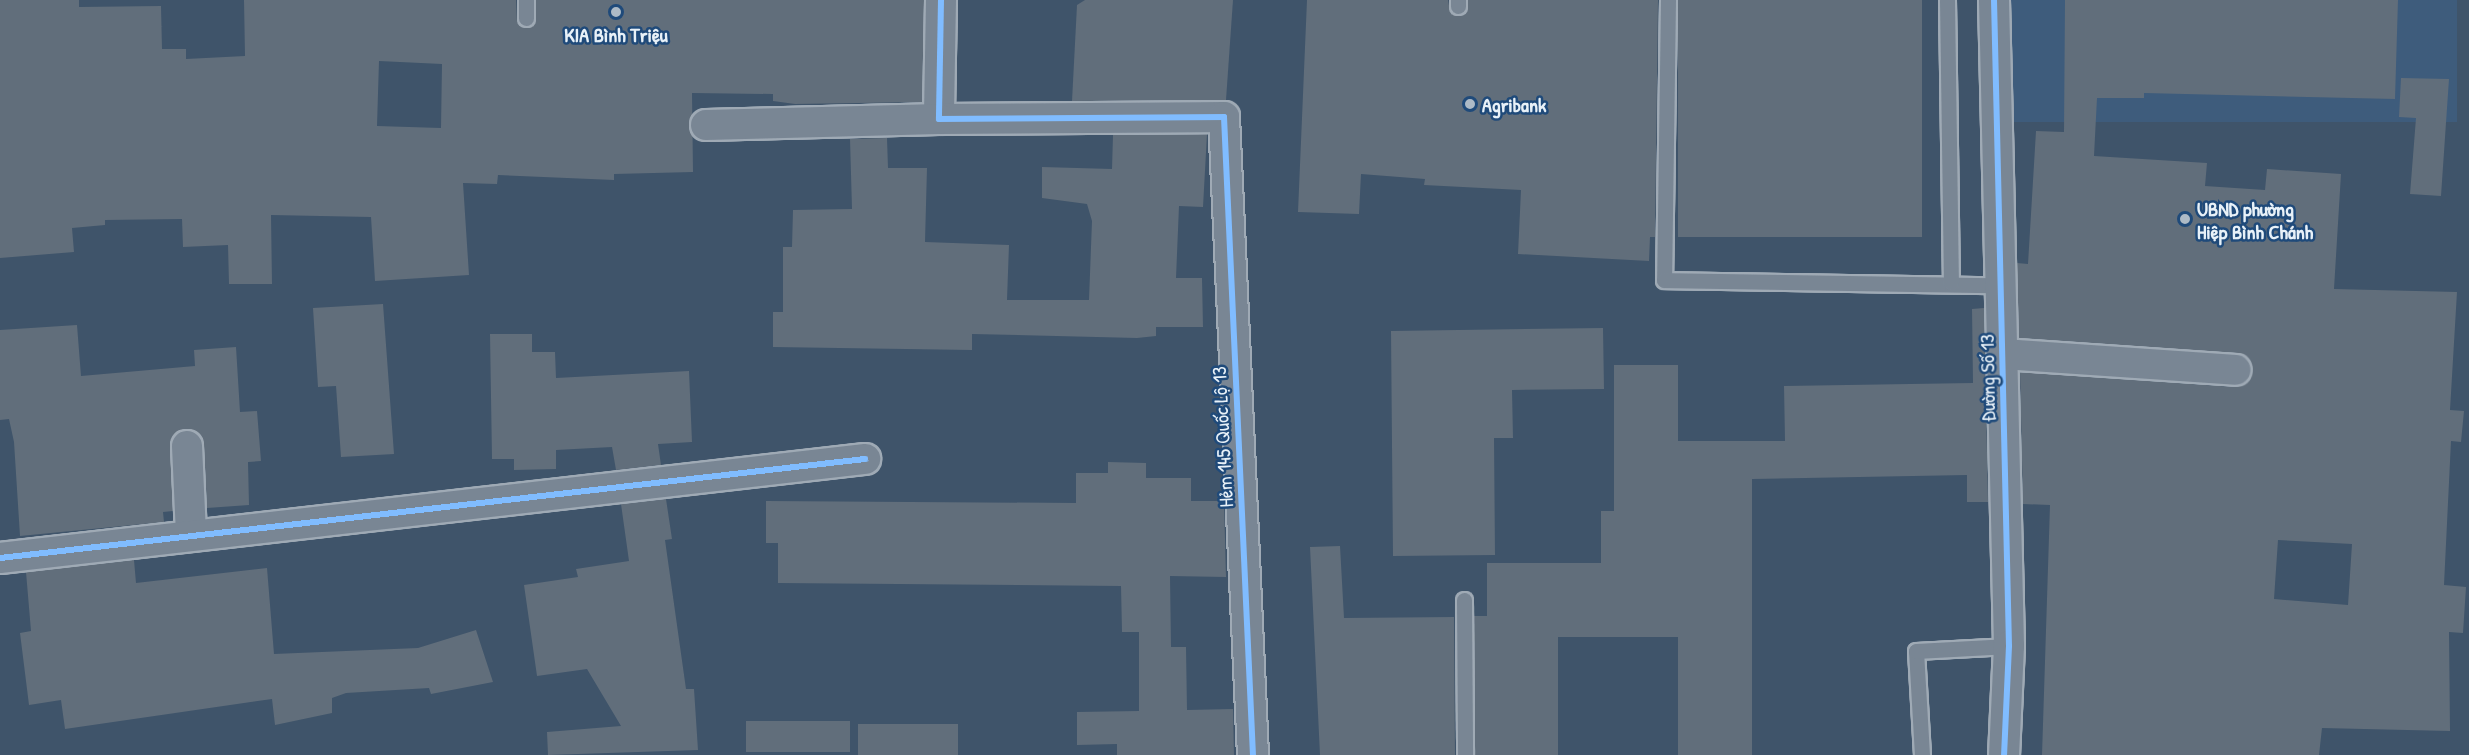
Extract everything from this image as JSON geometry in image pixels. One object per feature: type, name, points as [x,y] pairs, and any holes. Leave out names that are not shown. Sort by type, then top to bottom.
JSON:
[{"type":"street","points":[[706,125],[939,119],[941,0]]},
{"type":"street","name":"Đường Số 13","points":[[1994,0],[2009,646],[2004,755]]},
{"type":"street","name":"Hẻm 145 Quốc Lộ 13","points":[[939,119],[1224,117],[1253,755]]},
{"type":"street","points":[[2003,354],[2235,370]]},
{"type":"street","points":[[187,446],[191,533]]},
{"type":"street","points":[[0,558],[191,533],[865,459]]},
{"type":"lane","points":[[526,0],[526,18]]},
{"type":"lane","points":[[1668,0],[1664,280],[2001,285]]},
{"type":"lane","points":[[1947,0],[1951,283]]},
{"type":"lane","points":[[1464,600],[1465,755]]},
{"type":"lane","points":[[1922,755],[1916,651],[2009,646]]},
{"type":"shaded area","points":[[2008,0],[2457,0],[2457,122],[2008,122]]},
{"type":"building","points":[[0,0],[79,0],[79,7],[161,6],[162,49],[186,49],[186,59],[245,56],[244,0],[516,0],[517,22],[525,28],[535,22],[536,0],[924,0],[922,102],[795,104],[773,101],[773,94],[692,93],[693,172],[614,174],[614,180],[498,175],[497,184],[463,183],[469,275],[375,281],[371,217],[271,215],[272,284],[229,284],[228,245],[183,247],[182,219],[105,220],[105,225],[72,228],[74,252],[0,258]],"holes":[[[379,61],[442,64],[441,128],[377,126]]]},
{"type":"building","points":[[1085,0],[1233,0],[1226,100],[1072,101],[1077,5]]},
{"type":"building","points":[[1307,0],[1448,0],[1450,11],[1457,16],[1466,11],[1468,0],[1658,0],[1655,237],[1650,237],[1649,261],[1518,254],[1521,190],[1424,185],[1425,179],[1361,174],[1359,214],[1298,212]]},
{"type":"building","points":[[1678,0],[1922,0],[1922,237],[1678,237]]},
{"type":"building","points":[[2065,0],[2398,0],[2395,99],[2144,93],[2144,98],[2097,98],[2094,156],[2207,163],[2205,186],[2265,190],[2267,169],[2341,174],[2334,289],[2457,292],[2450,410],[2464,411],[2461,442],[2451,441],[2444,585],[2466,587],[2463,633],[2449,632],[2450,731],[2322,728],[2319,755],[2042,755],[2050,505],[2023,504],[2020,372],[2234,387],[2249,380],[2252,371],[2245,356],[2236,353],[2019,338],[2017,263],[2028,264],[2036,131],[2064,132]],"holes":[[[2278,540],[2352,544],[2348,605],[2274,599]]]},
{"type":"building","points":[[2401,78],[2449,79],[2441,196],[2410,194],[2416,118],[2399,117]]},
{"type":"building","points":[[1207,134],[1203,207],[1179,206],[1176,278],[1202,278],[1203,327],[1156,327],[1156,336],[1137,338],[972,334],[972,350],[773,347],[773,312],[783,312],[783,247],[792,247],[793,210],[852,209],[850,139],[887,138],[888,168],[927,168],[925,242],[1009,245],[1007,300],[1089,300],[1092,221],[1087,204],[1042,198],[1042,167],[1112,169],[1113,135]]},
{"type":"building","points":[[383,304],[394,454],[341,457],[336,386],[318,387],[313,308]]},
{"type":"building","points":[[1984,308],[1988,502],[1967,502],[1967,475],[1752,479],[1752,755],[1678,755],[1678,637],[1558,637],[1558,755],[1475,755],[1474,616],[1487,616],[1487,563],[1601,563],[1601,511],[1614,511],[1614,365],[1678,365],[1678,441],[1785,441],[1784,386],[1973,383],[1972,309]]},
{"type":"building","points":[[77,325],[81,376],[195,366],[194,350],[236,347],[240,412],[257,411],[261,461],[248,462],[249,505],[207,508],[204,445],[195,431],[186,429],[171,439],[173,511],[163,512],[164,522],[20,536],[14,442],[9,419],[0,420],[0,330]]},
{"type":"building","points":[[1603,328],[1604,389],[1512,390],[1513,438],[1494,438],[1495,555],[1393,556],[1391,331]]},
{"type":"building","points":[[490,334],[532,334],[532,352],[555,352],[556,378],[689,371],[692,442],[658,444],[661,465],[616,470],[612,447],[556,450],[556,469],[514,470],[514,459],[492,459]]},
{"type":"building","points":[[1108,462],[1146,463],[1146,478],[1191,478],[1191,501],[1224,501],[1226,577],[1170,576],[1171,647],[1186,647],[1187,710],[1233,709],[1234,755],[1117,755],[1117,744],[1077,745],[1077,712],[1139,711],[1139,632],[1122,632],[1121,586],[778,583],[778,543],[766,543],[766,501],[1076,503],[1076,473],[1108,473]]},
{"type":"building","points":[[666,499],[672,539],[665,540],[686,689],[694,689],[698,750],[548,755],[547,732],[621,726],[587,669],[537,676],[524,585],[578,577],[576,569],[629,561],[621,504]]},
{"type":"building","points":[[1340,546],[1344,618],[1454,617],[1455,755],[1320,755],[1310,547]]},
{"type":"building","points":[[134,560],[136,583],[267,568],[274,654],[418,648],[476,630],[493,682],[431,694],[429,688],[346,693],[332,698],[332,713],[275,725],[272,699],[65,729],[61,700],[29,705],[20,633],[31,631],[26,572]]},
{"type":"building","points":[[746,721],[850,721],[850,752],[746,752]]},
{"type":"building","points":[[858,724],[958,724],[958,755],[858,755]]},
{"type":"cycle path","points":[[941,0],[939,119],[1224,117],[1253,755]]},
{"type":"cycle path","points":[[1994,0],[2009,646],[2004,755]]},
{"type":"cycle path","points":[[0,558],[865,459]]},
{"type":"place","name":"KIA Bình Triệu","points":[[616,12]]},
{"type":"place","name":"Agribank","points":[[1470,104]]},
{"type":"place","name":"UBND phường Hiệp Bình Chánh","points":[[2185,219]]}]
